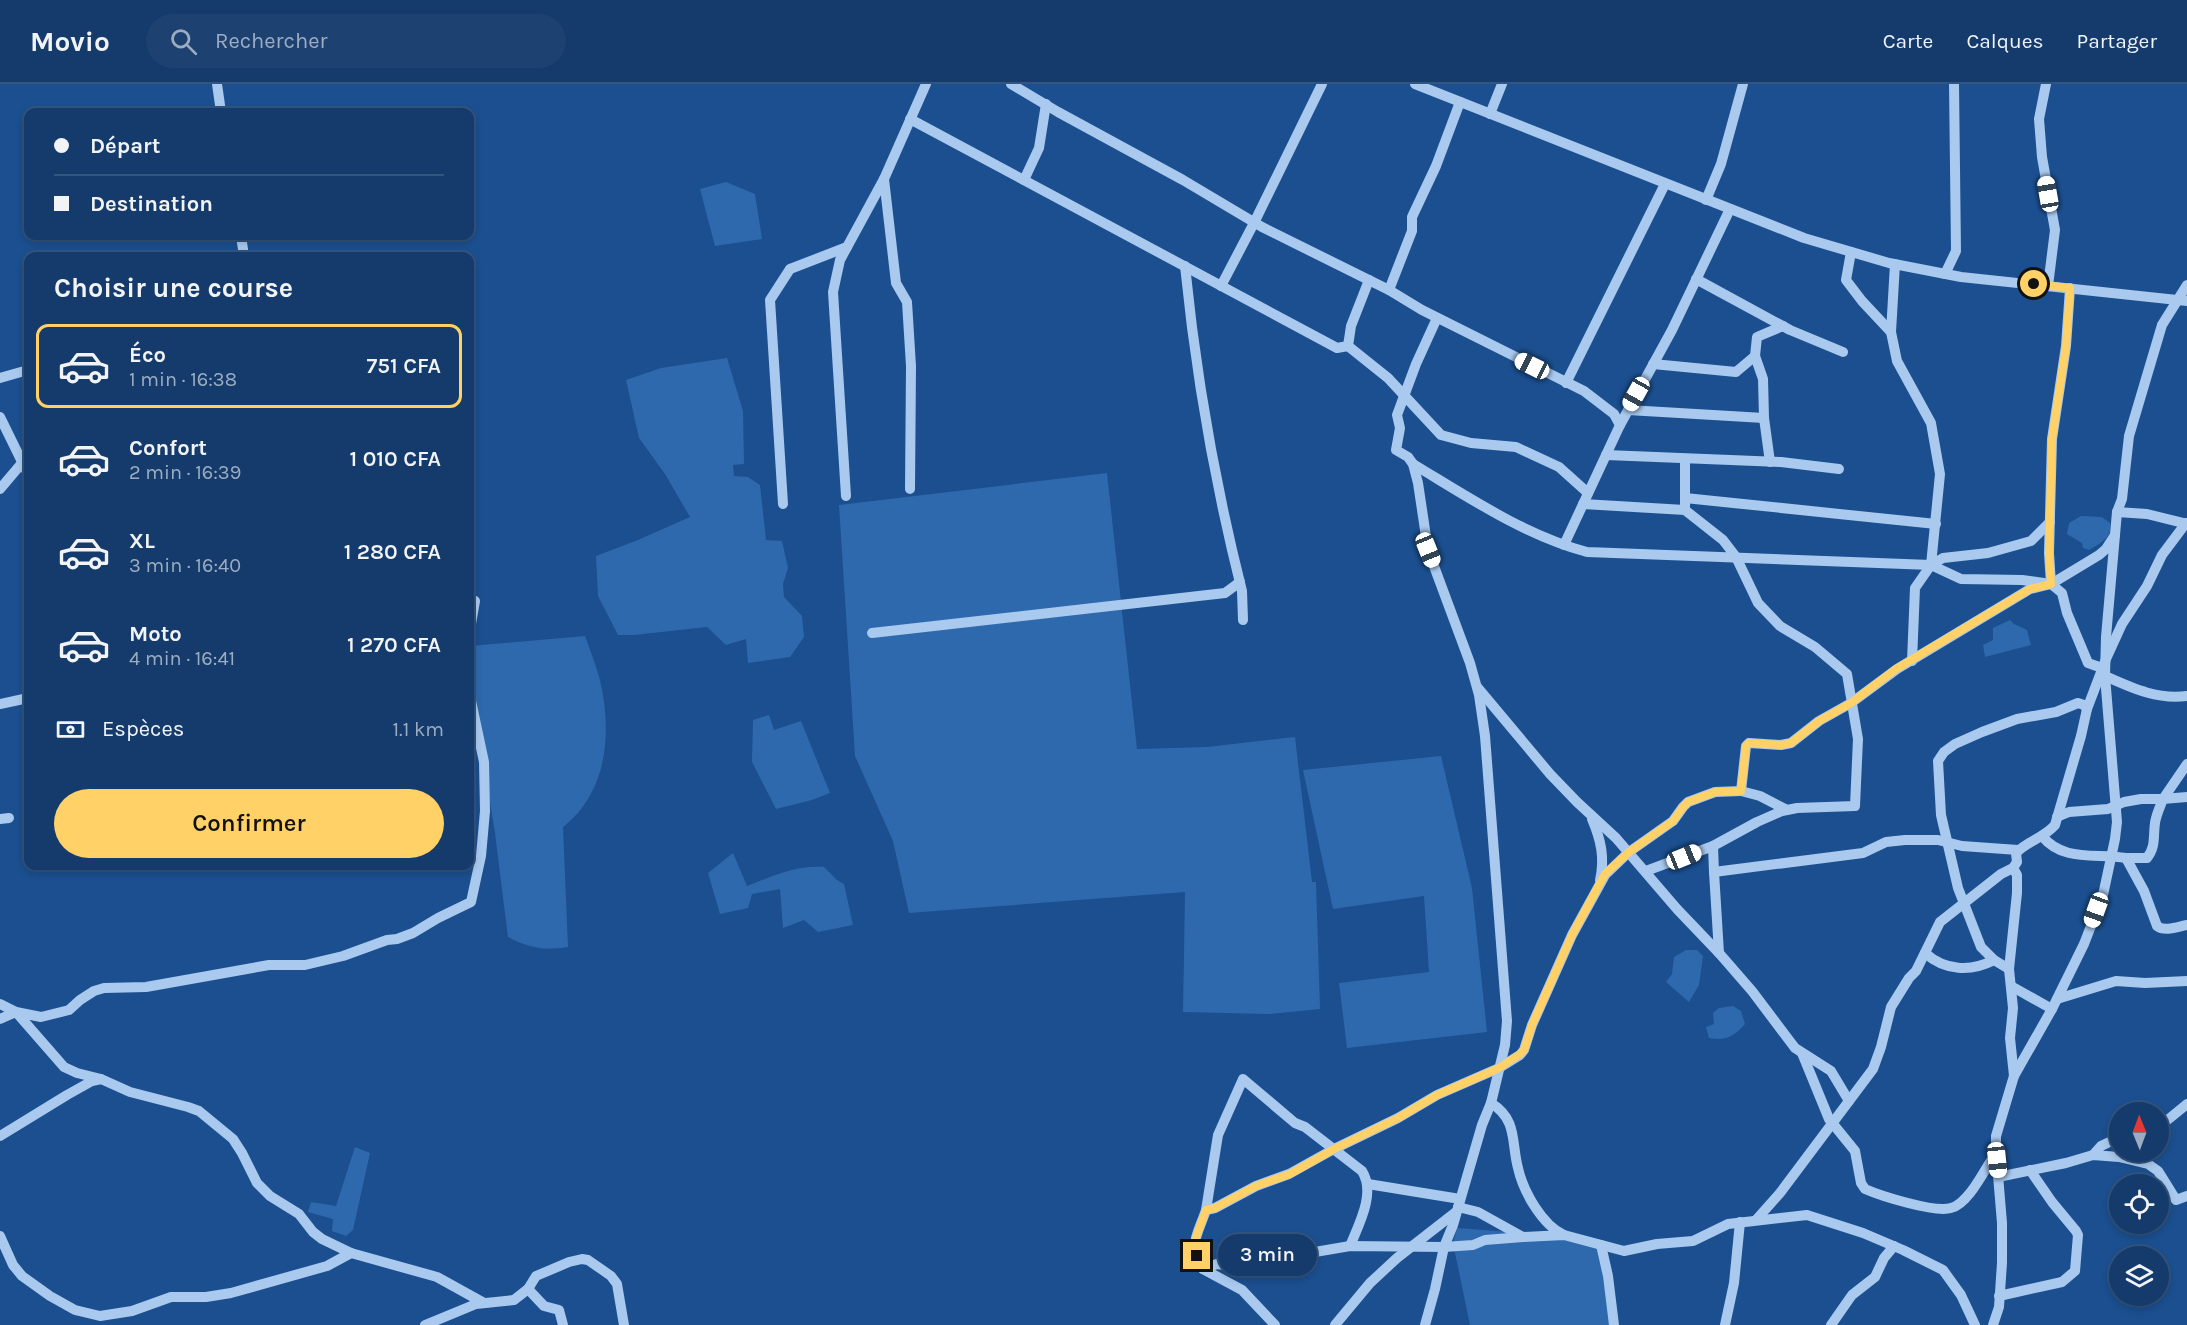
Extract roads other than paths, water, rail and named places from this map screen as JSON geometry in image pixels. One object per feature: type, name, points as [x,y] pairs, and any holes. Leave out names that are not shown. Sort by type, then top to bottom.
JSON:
[{"type":"street","points":[[217,84],[220,108]]},
{"type":"street","points":[[846,496],[833,291],[840,260],[884,179],[926,84]]},
{"type":"street","points":[[1011,84],[1183,180],[1254,223],[1389,290],[1437,318],[1566,383],[1606,406],[1614,414],[1620,426]]},
{"type":"street","points":[[1221,286],[1322,84]]},
{"type":"street","points":[[1415,84],[1804,238],[1851,252],[1945,274],[2184,300]]},
{"type":"street","points":[[1490,114],[1502,84]]},
{"type":"street","points":[[1706,200],[1721,164],[1743,84]]},
{"type":"street","points":[[1945,274],[1956,251],[1954,84]]},
{"type":"street","points":[[2046,84],[2039,119],[2042,157],[2055,230],[2048,286]]},
{"type":"street","points":[[1389,290],[1412,231],[1412,217],[1436,166],[1460,102]]},
{"type":"street","points":[[1024,180],[1039,148],[1046,104]]},
{"type":"street","points":[[910,119],[1337,348],[1348,346],[1388,378],[1441,435],[1471,443],[1516,447],[1559,467],[1588,493]]},
{"type":"street","points":[[884,179],[896,283],[907,302],[911,366],[910,489]]},
{"type":"street","points":[[1566,383],[1665,184]]},
{"type":"street","points":[[1564,545],[1606,454],[1730,209]]},
{"type":"street","points":[[783,504],[770,300],[790,269],[847,247]]},
{"type":"street","points":[[1851,252],[1846,280],[1891,332]]},
{"type":"street","points":[[1895,264],[1891,332],[1897,361],[1931,423],[1940,474],[1931,565]]},
{"type":"street","points":[[1185,266],[1193,345],[1204,415],[1242,591],[1243,620]]},
{"type":"street","points":[[1696,279],[1782,326],[1842,352]]},
{"type":"street","points":[[1348,346],[1352,326],[1369,280]]},
{"type":"street","points":[[1993,1325],[1999,1307],[2002,1253],[1996,1136],[2014,1077],[2084,944],[2103,895],[2117,831],[2105,642],[2117,512],[2122,499],[2129,436],[2162,325],[2184,300],[2187,285]]},
{"type":"street","points":[[2051,584],[2052,439],[2066,346],[2070,288]]},
{"type":"street","points":[[1425,1325],[1444,1247],[1491,1103],[1505,1045],[1508,1021],[1485,736],[1476,686],[1466,652],[1428,550],[1413,465],[1408,457],[1396,450],[1400,428],[1397,415],[1416,364],[1437,318]]},
{"type":"street","points":[[1770,462],[1764,418],[1763,379],[1755,356],[1757,337],[1782,326]]},
{"type":"street","points":[[1653,364],[1736,372],[1755,356]]},
{"type":"street","points":[[0,378],[24,371]]},
{"type":"street","points":[[1628,410],[1764,418]]},
{"type":"street","points":[[0,417],[24,467]]},
{"type":"street","points":[[1606,454],[1770,462],[1839,469]]},
{"type":"street","points":[[1685,459],[1686,510]]},
{"type":"street","points":[[0,489],[22,463]]},
{"type":"street","points":[[1413,465],[1490,510],[1564,545],[1587,552],[1931,565],[1961,579],[2022,580],[2051,584],[2062,593],[2067,613],[2088,663],[2105,668],[2156,696],[2167,698],[2187,696]]},
{"type":"street","points":[[1685,498],[1936,524]]},
{"type":"street","points":[[1583,504],[1686,510],[1723,540],[1736,556],[1758,603],[1780,626],[1815,647],[1847,674],[1858,739],[1855,806],[1787,810],[1757,822],[1713,846],[1646,871]]},
{"type":"street","points":[[1714,872],[1863,853],[1886,842],[1905,840],[1947,841],[1962,846],[2018,850],[2052,828],[2081,736],[2087,709],[2122,624],[2147,586],[2157,563],[2187,523],[2147,514],[2117,512]]},
{"type":"street","points":[[1912,661],[1915,588],[1931,565],[1943,558],[1988,553],[2031,541],[2050,522]]},
{"type":"street","points":[[1741,791],[1746,746],[1749,743],[1788,744],[1819,721],[1851,703],[1896,669],[2030,589],[2051,584],[2099,555],[2115,535]]},
{"type":"street","points":[[872,633],[1225,593],[1240,582]]},
{"type":"street","points":[[1476,686],[1539,762],[1629,852],[1677,909],[1719,952],[1802,1053],[1819,1097],[1833,1124],[1856,1151],[1861,1183],[1865,1190],[1934,1208],[1951,1208],[1961,1203],[1978,1183],[1990,1162],[1997,1160]]},
{"type":"street","points":[[0,704],[24,699]]},
{"type":"street","points":[[2009,969],[1994,960],[1981,947],[1958,888],[1941,815],[1937,766],[1944,752],[1955,744],[2017,719],[2056,712],[2078,703],[2087,709]]},
{"type":"street","points":[[0,1004],[33,1017],[69,1010],[94,991],[104,988],[146,987],[269,965],[305,965],[342,956],[413,933],[471,902],[482,856],[484,811],[484,762],[474,715]]},
{"type":"street","points":[[2042,836],[2049,844],[2066,853],[2143,859],[2151,853],[2154,843],[2154,826],[2163,799],[2187,764]]},
{"type":"street","points":[[1206,1210],[1215,1208],[1256,1186],[1290,1174],[1437,1095],[1499,1068],[1524,1050],[1532,1025],[1565,951],[1599,883],[1611,868],[1629,852],[1673,821],[1688,802],[1715,792],[1741,791],[1760,796],[1787,810]]},
{"type":"street","points":[[2057,817],[2069,812],[2108,809],[2141,799],[2187,797]]},
{"type":"street","points":[[1592,817],[1602,852],[1603,866],[1599,883]]},
{"type":"street","points":[[1713,846],[1719,952]]},
{"type":"street","points":[[1756,1220],[1780,1193],[1873,1069],[1891,1007],[1916,971],[1940,922],[2001,874],[2013,868],[2018,850]]},
{"type":"street","points":[[2126,858],[2144,891],[2157,926],[2167,929],[2187,925]]},
{"type":"street","points":[[2013,868],[2017,875],[2018,893],[2009,969],[2013,1008],[2010,1038],[2014,1077]]},
{"type":"street","points":[[1925,953],[1941,965],[1960,968],[1971,969],[1994,960]]},
{"type":"street","points":[[2011,986],[2054,1004],[2116,981],[2145,983],[2187,981]]},
{"type":"street","points":[[0,1019],[16,1012]]},
{"type":"street","points":[[16,1012],[64,1067],[101,1079],[130,1092],[199,1111],[233,1139],[257,1183],[270,1196],[299,1214],[313,1232],[322,1239],[351,1253],[437,1277],[484,1303]]},
{"type":"street","points":[[1802,1053],[1831,1071],[1849,1101]]},
{"type":"street","points":[[0,1136],[67,1095],[92,1081],[101,1079]]},
{"type":"street","points":[[1275,1325],[1242,1290],[1203,1269],[1194,1250],[1194,1243],[1206,1210],[1218,1135],[1243,1079],[1295,1123],[1305,1126],[1362,1171],[1368,1184],[1368,1191],[1350,1246]]},
{"type":"street","points":[[1491,1103],[1503,1113],[1513,1130],[1518,1170],[1535,1206],[1550,1227],[1564,1235],[1624,1251],[1658,1244],[1683,1243],[1701,1237],[1716,1228],[1740,1222],[1807,1215],[1863,1233],[1942,1270],[1961,1295],[1975,1325]]},
{"type":"street","points":[[2169,1119],[2187,1104]]},
{"type":"street","points":[[2093,1155],[2101,1146],[2109,1142]]},
{"type":"street","points":[[1998,1177],[2093,1155],[2119,1157],[2148,1164],[2158,1171],[2176,1200],[2187,1196]]},
{"type":"street","points":[[1999,1296],[2062,1282],[2075,1271],[2078,1236],[2076,1231],[2030,1170]]},
{"type":"street","points":[[1368,1184],[1478,1212],[1523,1237]]},
{"type":"street","points":[[1335,1325],[1370,1283],[1458,1206]]},
{"type":"street","points":[[1725,1325],[1734,1283],[1740,1222]]},
{"type":"street","points":[[1203,1269],[1217,1264],[1261,1270],[1276,1267],[1315,1252],[1350,1246],[1444,1247],[1473,1245],[1485,1240],[1564,1235]]},
{"type":"street","points":[[0,1236],[13,1265],[22,1276],[75,1310],[91,1325]]},
{"type":"street","points":[[1601,1245],[1608,1276],[1614,1325]]},
{"type":"street","points":[[1831,1325],[1852,1294],[1875,1277],[1884,1258],[1894,1246]]},
{"type":"street","points":[[75,1310],[100,1316],[116,1315],[171,1297],[206,1297],[231,1293],[327,1266],[351,1253]]},
{"type":"street","points":[[425,1325],[467,1307],[514,1300],[528,1289],[539,1274],[569,1262],[588,1260],[611,1276],[617,1284],[624,1325]]},
{"type":"street","points":[[528,1289],[544,1306],[559,1310],[563,1325]]}]
